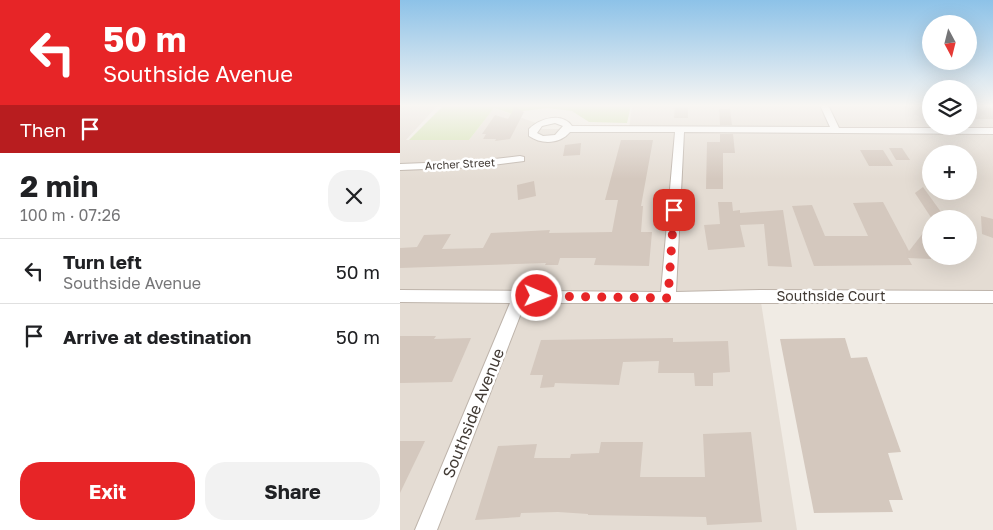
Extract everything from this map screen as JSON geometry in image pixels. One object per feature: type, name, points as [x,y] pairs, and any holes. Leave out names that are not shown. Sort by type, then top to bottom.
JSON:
[{"type":"street","points":[[668,298],[680,130]]},
{"type":"street","points":[[794,130],[993,131]]},
{"type":"street","name":"Archer Street","points":[[400,167],[477,164],[520,159]]},
{"type":"street","name":"Southside Court","points":[[400,296],[668,298],[993,296]]},
{"type":"street","name":"Southside Avenue","points":[[426,530],[520,296]]},
{"type":"shaded area","points":[[400,130],[415,130],[406,140],[469,140],[477,130],[922,130],[922,135],[977,135],[977,130],[993,130],[993,297],[760,296],[797,530],[400,530]]},
{"type":"green space","points":[[419,130],[477,130],[469,140],[409,140]]},
{"type":"building","points":[[485,130],[515,130],[510,139],[495,141],[496,139],[483,139],[486,134],[482,134]]},
{"type":"building","points":[[720,134],[733,134],[735,153],[723,153],[723,189],[706,189],[707,142],[720,142]]},
{"type":"building","points":[[621,140],[653,140],[641,206],[643,206],[641,232],[652,232],[649,266],[594,265],[596,258],[560,258],[558,265],[545,265],[546,263],[400,268],[400,248],[417,247],[424,235],[451,234],[442,249],[483,248],[491,233],[550,230],[549,233],[612,232],[618,200],[605,200]]},
{"type":"building","points":[[581,143],[580,155],[563,156],[565,145]]},
{"type":"building","points":[[889,148],[902,148],[910,160],[896,160]]},
{"type":"building","points":[[860,150],[883,150],[893,166],[869,166]]},
{"type":"building","points":[[534,181],[536,196],[518,200],[517,185]]},
{"type":"building","points":[[922,188],[922,200],[932,200],[940,210],[926,210],[915,193]]},
{"type":"building","points":[[718,202],[732,202],[733,211],[740,210],[740,213],[783,210],[792,267],[768,266],[764,224],[740,225],[745,247],[708,250],[704,225],[720,224]]},
{"type":"building","points":[[883,202],[909,251],[922,234],[922,259],[908,258],[912,265],[814,266],[792,206],[812,205],[825,236],[868,236],[853,203]]},
{"type":"building","points":[[981,216],[993,219],[993,238],[982,234]]},
{"type":"building","points":[[400,336],[436,336],[434,339],[471,338],[452,382],[400,383]]},
{"type":"building","points":[[673,338],[673,342],[728,341],[730,372],[713,373],[713,386],[695,386],[694,373],[658,373],[659,361],[623,362],[619,385],[555,383],[554,387],[540,388],[543,375],[530,375],[541,340]]},
{"type":"building","points":[[845,338],[851,358],[867,357],[901,452],[888,453],[903,500],[889,500],[893,512],[814,513],[780,339]]},
{"type":"building","points":[[751,432],[762,522],[707,525],[706,517],[588,515],[558,512],[521,513],[520,517],[475,520],[498,446],[537,444],[534,458],[570,458],[571,454],[599,453],[601,442],[643,442],[640,477],[705,477],[703,434]]},
{"type":"building","points":[[400,441],[425,441],[400,493]]},
{"type":"route","points":[[537,296],[668,298],[674,210]]}]
